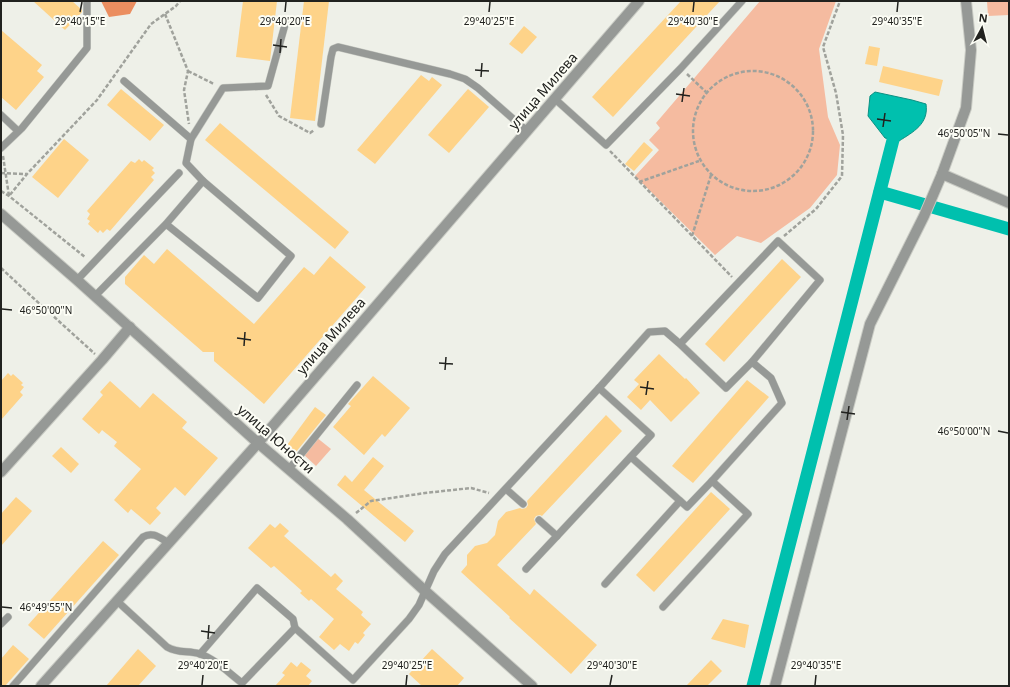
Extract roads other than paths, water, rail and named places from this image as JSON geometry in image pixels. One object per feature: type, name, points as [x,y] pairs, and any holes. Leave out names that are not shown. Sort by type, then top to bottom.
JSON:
[{"type":"street","name":"улица Милева","points":[[41,686],[258,443],[639,1]]},
{"type":"street","points":[[775,686],[870,324],[924,216],[942,174],[966,108],[971,50],[966,1]]},
{"type":"street","points":[[942,174],[1009,203]]},
{"type":"street","name":"улица Юности","points":[[1,214],[130,327],[258,443],[347,519],[532,686]]},
{"type":"street","points":[[1,472],[130,327]]},
{"type":"lane","points":[[2,151],[87,48],[87,1]]},
{"type":"lane","points":[[554,99],[606,145],[681,68],[742,1]]},
{"type":"lane","points":[[166,224],[258,298],[291,256],[203,181],[186,163],[191,139],[223,88],[268,86],[286,21]]},
{"type":"lane","points":[[321,124],[331,57],[333,49],[338,47],[466,79],[527,131]]},
{"type":"lane","points":[[124,81],[191,139]]},
{"type":"lane","points":[[1,115],[18,131]]},
{"type":"lane","points":[[77,280],[179,173]]},
{"type":"lane","points":[[95,296],[166,224],[203,181]]},
{"type":"lane","points":[[200,654],[257,588],[293,619],[295,628],[351,683],[420,605],[434,571],[445,554],[649,332],[665,332],[680,344],[726,388],[752,362],[820,280],[778,241],[680,344]]},
{"type":"lane","points":[[630,457],[687,507],[782,403],[771,378],[752,362]]},
{"type":"lane","points":[[289,469],[356,385]]},
{"type":"lane","points":[[526,569],[651,435],[599,388]]},
{"type":"lane","points":[[663,607],[748,514],[712,481]]},
{"type":"lane","points":[[506,489],[523,504]]},
{"type":"lane","points":[[605,584],[680,501]]},
{"type":"lane","points":[[540,520],[557,536]]},
{"type":"lane","points":[[13,686],[143,537],[149,534],[154,534],[169,543]]},
{"type":"lane","points":[[117,601],[173,651],[200,654],[208,658],[242,683],[295,628]]},
{"type":"lane","points":[[1,624],[8,617]]},
{"type":"water","points":[[875,92],[926,104],[925,117],[919,127],[899,141],[885,138],[868,116],[870,96]]},
{"type":"waterway","points":[[753,686],[893,140]]},
{"type":"waterway","points":[[880,192],[1009,229]]}]
